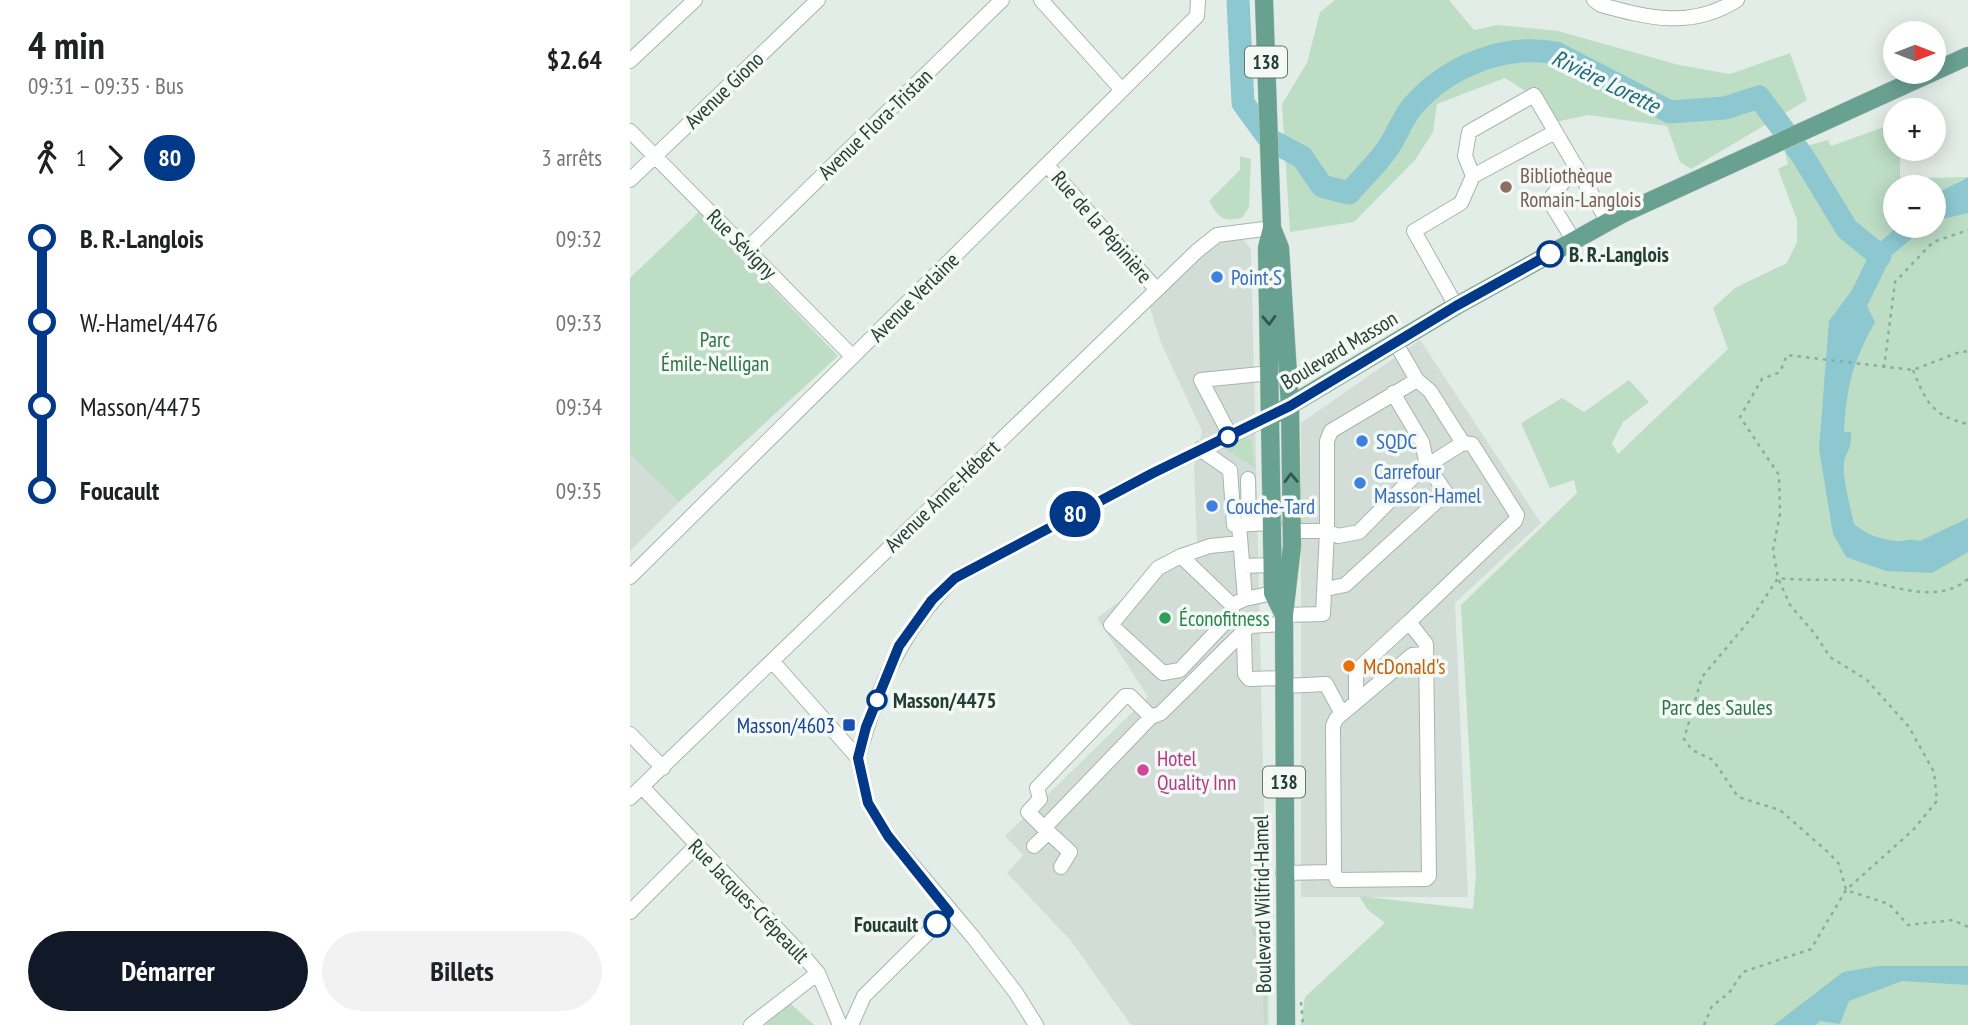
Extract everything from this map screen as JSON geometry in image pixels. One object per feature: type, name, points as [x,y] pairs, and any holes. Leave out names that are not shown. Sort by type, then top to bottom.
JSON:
[{"type":"main road","name":"Boulevard Wilfrid-Hamel","points":[[1265,0],[1272,228],[1267,248],[1274,523],[1273,593],[1284,619]]},
{"type":"main road","name":"Boulevard Masson","points":[[1272,416],[1456,306],[1608,222],[1968,56]]},
{"type":"main road","name":"Boulevard Wilfrid-Hamel","points":[[1272,228],[1280,248],[1290,406],[1292,531],[1290,586],[1284,619],[1283,873],[1286,1025]]},
{"type":"street","points":[[630,61],[695,0]]},
{"type":"street","name":"Avenue Giono","points":[[630,180],[818,0]]},
{"type":"street","name":"Avenue Flora-Tristan","points":[[747,248],[1002,0]]},
{"type":"street","points":[[1041,0],[1122,90]]},
{"type":"street","name":"Avenue Verlaine","points":[[630,577],[1197,16],[1198,0]]},
{"type":"street","points":[[1594,0],[1601,5],[1647,17],[1672,20],[1710,12],[1737,0]]},
{"type":"street","points":[[1473,176],[1465,156],[1469,132],[1534,95],[1608,222]]},
{"type":"street","name":"Rue Sévigny","points":[[630,131],[853,357]]},
{"type":"street","points":[[1456,306],[1414,231],[1461,203],[1473,176],[1555,132]]},
{"type":"street","name":"Rue de la Pépinière","points":[[1047,165],[1156,289]]},
{"type":"street","points":[[1574,241],[1549,201],[1576,166]]},
{"type":"street","name":"Avenue Anne-Hébert","points":[[630,798],[1156,289],[1217,235],[1272,228]]},
{"type":"street","points":[[1395,342],[1417,380],[1430,391],[1463,443]]},
{"type":"street","points":[[1230,435],[1201,380],[1271,373]]},
{"type":"street","points":[[1034,846],[1151,717],[1161,713],[1250,626],[1324,614],[1329,436],[1336,426],[1417,380]]},
{"type":"street","points":[[1326,589],[1345,585],[1446,493],[1427,465],[1422,442],[1393,393]]},
{"type":"street","name":"Boulevard Masson","points":[[858,758],[866,727],[899,646],[932,600],[955,578],[1200,450],[1272,416]]},
{"type":"street","points":[[1292,531],[1327,531],[1338,536],[1359,532],[1427,465],[1463,443],[1472,444],[1517,515],[1515,521],[1356,671],[1356,702]]},
{"type":"street","points":[[1200,450],[1230,470],[1234,525],[1274,523]]},
{"type":"street","points":[[1231,480],[1273,478]]},
{"type":"street","points":[[1240,543],[1210,546],[1158,568],[1111,625],[1163,673],[1180,670],[1232,615],[1239,602],[1242,566],[1240,543],[1248,479]]},
{"type":"street","points":[[1181,556],[1239,602]]},
{"type":"street","points":[[1242,566],[1273,565]]},
{"type":"street","points":[[1239,602],[1273,593]]},
{"type":"street","points":[[1409,622],[1426,644],[1429,876],[1426,879],[1337,880],[1333,726],[1342,714],[1412,654],[1426,654]]},
{"type":"street","points":[[1242,633],[1245,674],[1249,679],[1326,684],[1342,714]]},
{"type":"street","points":[[772,661],[858,758],[868,803],[888,836],[1009,984],[1036,1025]]},
{"type":"street","points":[[1060,867],[1070,852],[1028,810],[1040,799],[1037,788],[1125,696],[1130,696],[1151,717]]},
{"type":"street","points":[[630,734],[663,768]]},
{"type":"street","name":"Rue Jacques-Crépeault","points":[[642,787],[818,973],[840,1025]]},
{"type":"street","points":[[630,912],[696,846]]},
{"type":"street","points":[[1283,873],[1335,872]]},
{"type":"street","points":[[850,1025],[864,996],[949,912]]},
{"type":"street","points":[[751,1025],[818,973]]},
{"type":"path","points":[[1884,369],[1895,282],[1933,242],[1968,230]]},
{"type":"path","points":[[1704,1025],[1712,1006],[1729,993],[1743,972],[1811,948],[1846,890],[1913,830],[1937,801],[1934,772],[1909,727],[1867,680],[1830,657],[1815,634],[1790,605],[1778,578],[1773,550],[1780,513],[1779,475],[1740,416],[1762,379],[1780,372],[1787,355],[1884,369],[1913,370],[1956,352],[1968,351]]},
{"type":"path","points":[[1913,370],[1925,402],[1937,412],[1968,424]]},
{"type":"path","points":[[1778,578],[1814,582],[1854,580],[1906,592],[1929,592],[1968,579]]},
{"type":"path","points":[[1778,578],[1753,616],[1702,677],[1684,739],[1692,750],[1713,760],[1738,797],[1780,810],[1830,854],[1839,864],[1846,890]]},
{"type":"path","points":[[1846,890],[1889,904],[1908,925],[1953,920],[1968,927]]},
{"type":"shaded area","points":[[1237,232],[1251,249],[1269,1025],[1131,1025],[1071,941],[1007,873],[1023,855],[1005,836],[1148,697],[1097,618],[1197,543],[1194,467],[1202,431],[1161,343],[1149,305],[1219,238]]},
{"type":"shaded area","points":[[1420,340],[1541,523],[1455,603],[1468,897],[1301,897],[1301,423]]},
{"type":"shaded area","points":[[630,454],[679,502],[630,551]]},
{"type":"green space","points":[[1335,0],[1449,0],[1474,30],[1498,25],[1558,31],[1679,65],[1730,74],[1790,53],[1807,100],[1691,169],[1680,162],[1667,126],[1588,115],[1555,122],[1541,101],[1505,78],[1437,104],[1433,132],[1415,160],[1354,222],[1290,232],[1282,104],[1307,63],[1320,12]]},
{"type":"green space","name":"Parc des Saules","points":[[1883,127],[1883,161],[1900,161],[1900,175],[1883,175],[1883,238],[1946,238],[1946,178],[1967,177],[1955,183],[1968,182],[1968,1025],[1301,1025],[1305,997],[1385,923],[1368,910],[1359,896],[1473,909],[1476,874],[1461,605],[1577,493],[1574,480],[1550,488],[1521,423],[1562,398],[1584,412],[1629,380],[1649,402],[1623,422],[1612,443],[1618,454],[1728,349],[1713,308],[1735,288],[1787,263],[1797,242],[1797,220],[1778,169],[1788,164],[1785,152],[1828,140],[1831,146]]},
{"type":"green space","points":[[1240,156],[1251,159],[1249,207],[1242,218],[1225,219],[1209,201],[1240,170]]},
{"type":"green space","name":"Parc Émile-Nelligan","points":[[699,212],[838,356],[679,502],[630,454],[630,278]]},
{"type":"green space","points":[[1243,437],[1251,439],[1255,468],[1222,447]]},
{"type":"green space","points":[[1265,898],[1265,939],[1259,941],[1252,933],[1251,902]]},
{"type":"green space","points":[[1266,956],[1267,1025],[1264,1024],[1263,991],[1256,985],[1256,973],[1262,971],[1262,957]]},
{"type":"green space","points":[[790,1003],[814,1025],[765,1025]]},
{"type":"water","points":[[1968,177],[1968,213],[1946,218],[1946,189]]},
{"type":"water","points":[[1884,238],[1913,238],[1892,255],[1867,306],[1875,322],[1861,350],[1849,387],[1844,432],[1851,432],[1844,464],[1846,490],[1854,524],[1874,536],[1891,540],[1920,541],[1968,518],[1968,552],[1932,573],[1886,571],[1846,557],[1833,534],[1819,449],[1829,321],[1852,290],[1872,249]]},
{"type":"water","points":[[1879,966],[1968,966],[1968,985],[1902,981],[1849,1001],[1840,1024],[1820,1021],[1816,1025],[1774,1025],[1843,972]]},
{"type":"waterway","name":"Rivière Lorette","points":[[1238,0],[1243,103],[1270,140],[1302,157],[1322,186],[1349,193],[1384,154],[1412,107],[1442,80],[1459,70],[1497,55],[1536,51],[1556,53],[1670,112],[1725,108],[1759,97],[1802,155],[1847,229],[1880,256]]},
{"type":"bus line","name":"80","points":[[937,924],[949,912],[888,836],[868,803],[860,777],[858,758],[866,727],[899,646],[932,600],[955,578],[1153,473],[1290,406],[1456,306],[1550,254]]},
{"type":"place","name":"Bibliothèque Romain-Langlois","points":[[1506,187]]},
{"type":"place","name":"B. R.-Langlois","points":[[1550,254]]},
{"type":"place","name":"Point S","points":[[1217,277]]},
{"type":"place","name":"SQDC","points":[[1362,441]]},
{"type":"place","name":"Carrefour Masson-Hamel","points":[[1360,483]]},
{"type":"place","name":"Couche-Tard","points":[[1212,506]]},
{"type":"place","name":"Éconofitness","points":[[1165,618]]},
{"type":"place","name":"McDonald's","points":[[1349,666]]},
{"type":"place","name":"Masson/4475","points":[[877,700]]},
{"type":"place","name":"Masson/4603","points":[[849,725]]},
{"type":"place","name":"Hotel Quality Inn","points":[[1143,770]]},
{"type":"place","name":"Foucault","points":[[937,924]]}]
